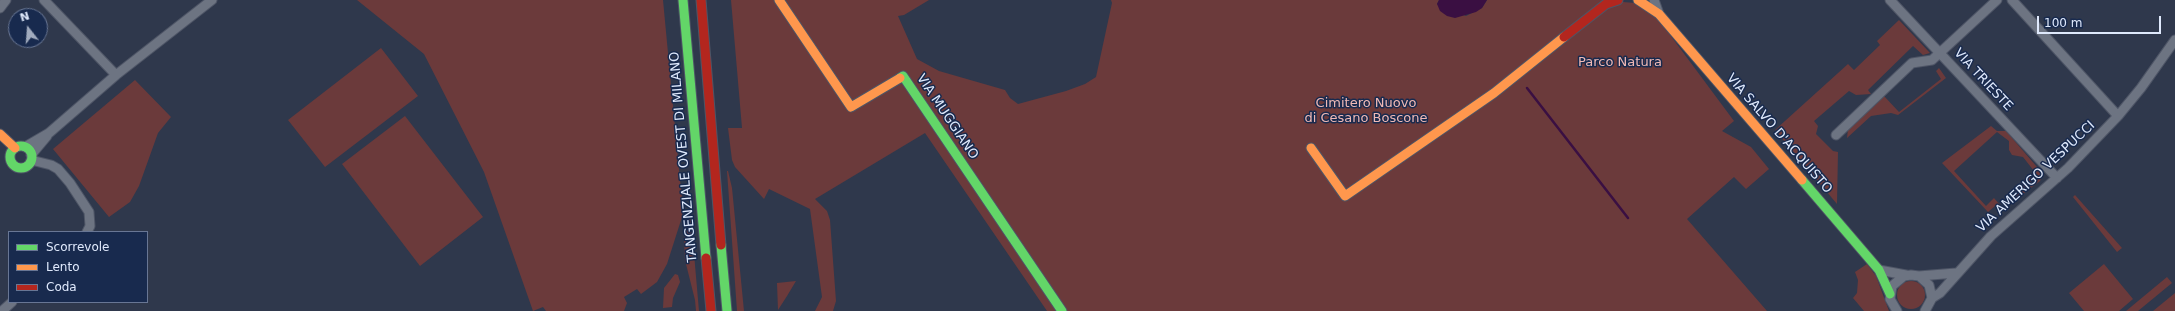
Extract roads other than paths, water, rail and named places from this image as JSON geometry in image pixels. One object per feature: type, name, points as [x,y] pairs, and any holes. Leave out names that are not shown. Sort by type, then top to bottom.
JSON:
[{"type":"main road","name":"TANGENZIALE OVEST DI MILANO","points":[[683,0],[711,311]]},
{"type":"main road","points":[[701,0],[727,311]]},
{"type":"main road","name":"VIA MUGGIANO","points":[[779,0],[851,107],[903,76],[1062,311]]},
{"type":"main road","points":[[1311,148],[1345,196],[1476,105],[1607,2],[1618,0]]},
{"type":"main road","name":"VIA SALVO D'ACQUISTO","points":[[1638,0],[1659,14],[1879,270],[1890,294]]},
{"type":"main road","points":[[0,134],[17,150]]},
{"type":"main road","points":[[0,141],[31,157],[26,167],[17,168],[11,163],[17,150]]},
{"type":"street","points":[[0,8],[6,0]]},
{"type":"street","points":[[44,0],[116,75]]},
{"type":"street","points":[[88,231],[90,226],[89,212],[70,183],[58,169],[31,157],[49,133],[116,75],[212,0]]},
{"type":"street","points":[[1654,0],[1659,14]]},
{"type":"street","name":"VIA TRIESTE","points":[[1890,0],[2057,178]]},
{"type":"street","points":[[1836,134],[1912,63],[1932,60],[1997,0]]},
{"type":"street","points":[[2012,0],[2118,116]]},
{"type":"street","name":"VIA AMERIGO VESPUCCI","points":[[1925,311],[1932,298],[1940,293],[1956,273],[1991,236],[2057,178],[2118,116],[2141,88],[2175,40]]},
{"type":"street","points":[[17,150],[49,133]]},
{"type":"street","points":[[1879,270],[1906,276],[1956,273]]},
{"type":"street","points":[[1896,311],[1892,305],[1890,294],[1897,280],[1906,276]]},
{"type":"street","points":[[1919,276],[1929,285],[1932,298]]},
{"type":"street","points":[[2,311],[11,303]]},
{"type":"waterway","points":[[1527,88],[1628,218]]},
{"type":"park label","name":"Parco Natura","points":[[1620,63]]},
{"type":"park label","name":"Cimitero Nuovo di Cesano Boscone","points":[[1366,112]]}]
